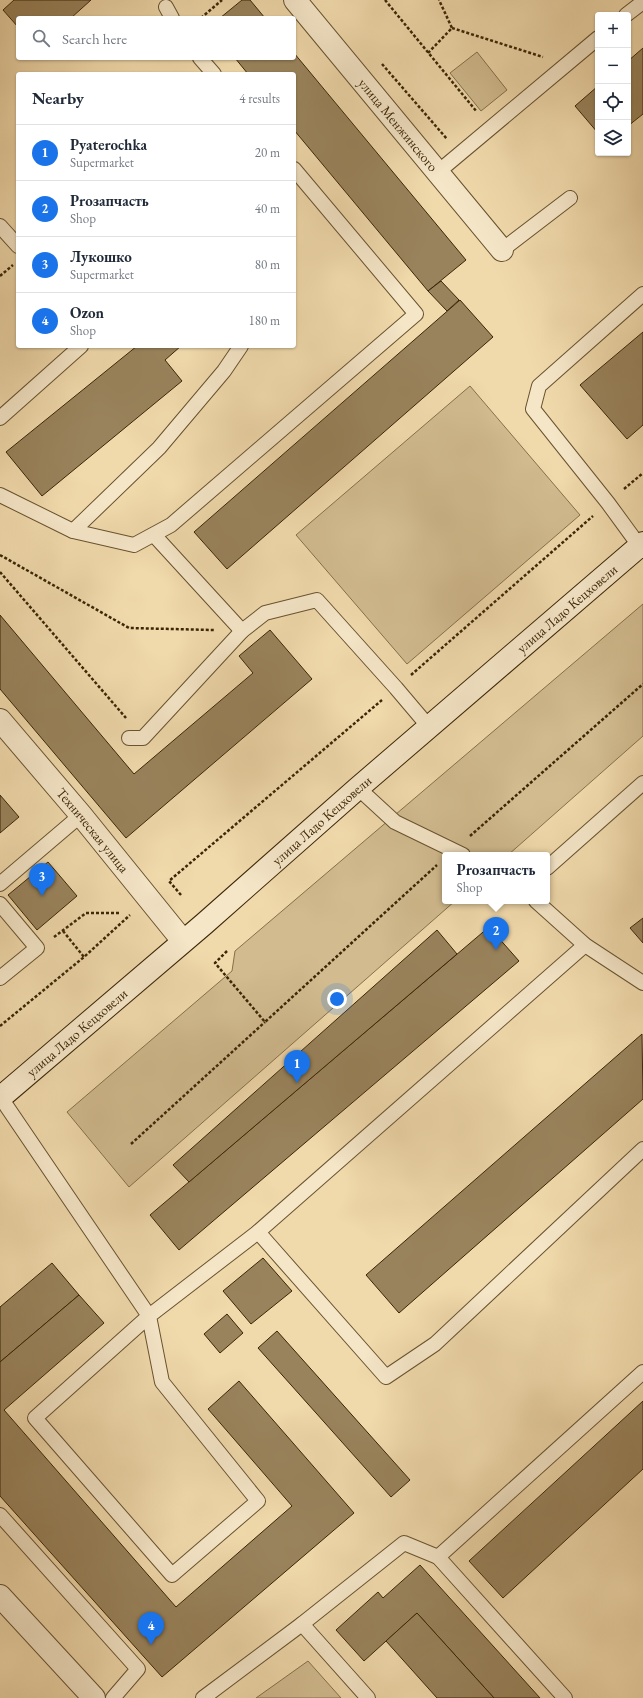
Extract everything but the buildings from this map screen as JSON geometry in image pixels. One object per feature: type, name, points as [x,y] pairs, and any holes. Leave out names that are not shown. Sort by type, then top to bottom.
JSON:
[{"type":"main road","name":"улица Менжинского","points":[[295,0],[502,250]]},
{"type":"main road","name":"улица Ладо Кецховели","points":[[0,1098],[429,727],[642,547]]},
{"type":"main road","name":"Техническая улица","points":[[0,721],[81,815],[183,941]]},
{"type":"main road","points":[[0,1596],[94,1698]]},
{"type":"lane","points":[[630,12],[643,2]]},
{"type":"lane","points":[[438,172],[595,40]]},
{"type":"lane","points":[[202,60],[212,72]]},
{"type":"lane","points":[[0,494],[73,531],[134,545],[171,525],[416,314],[296,171]]},
{"type":"lane","points":[[502,250],[570,198]]},
{"type":"lane","points":[[0,226],[16,244]]},
{"type":"lane","points":[[642,547],[533,409],[539,386],[643,294]]},
{"type":"lane","points":[[0,418],[79,348]]},
{"type":"lane","points":[[73,531],[160,448],[224,371],[240,348]]},
{"type":"lane","points":[[154,535],[242,631]]},
{"type":"lane","points":[[129,738],[143,738],[242,631],[265,613],[317,600],[429,727]]},
{"type":"lane","points":[[550,865],[643,783]]},
{"type":"lane","points":[[358,788],[395,822],[459,852]]},
{"type":"lane","points":[[0,884],[81,815]]},
{"type":"lane","points":[[0,904],[37,948],[0,978]]},
{"type":"lane","points":[[539,904],[585,946],[643,983]]},
{"type":"lane","points":[[0,1098],[149,1316],[162,1382],[258,1501],[172,1575],[35,1418],[149,1316],[258,1232],[585,946]]},
{"type":"lane","points":[[258,1232],[386,1376],[435,1344],[643,1149]]},
{"type":"lane","points":[[438,1557],[643,1372]]},
{"type":"lane","points":[[0,1515],[138,1669],[113,1698]]},
{"type":"lane","points":[[203,1698],[302,1624],[404,1543],[438,1557],[565,1698]]},
{"type":"lane","points":[[302,1624],[368,1698]]},
{"type":"path","points":[[203,16],[222,0]]},
{"type":"path","points":[[385,0],[477,112],[472,116]]},
{"type":"path","points":[[439,0],[452,28],[566,64]]},
{"type":"path","points":[[428,53],[452,28]]},
{"type":"path","points":[[377,58],[452,144]]},
{"type":"path","points":[[447,140],[452,135]]},
{"type":"path","points":[[0,276],[16,262]]},
{"type":"path","points":[[622,491],[643,472]]},
{"type":"path","points":[[407,679],[594,516]]},
{"type":"path","points":[[0,555],[129,628],[242,631]]},
{"type":"path","points":[[0,572],[143,738]]},
{"type":"path","points":[[459,852],[643,684]]},
{"type":"path","points":[[181,895],[169,881],[388,696]]},
{"type":"path","points":[[131,1144],[439,864]]},
{"type":"path","points":[[0,1026],[84,957],[135,911]]},
{"type":"path","points":[[37,948],[86,913],[120,913]]},
{"type":"path","points":[[62,931],[84,957]]},
{"type":"path","points":[[227,951],[215,963],[265,1022]]},
{"type":"shaded area","points":[[477,52],[507,90],[481,111],[450,73]]},
{"type":"shaded area","points":[[470,386],[580,515],[407,664],[296,535]]},
{"type":"shaded area","points":[[643,604],[643,736],[511,852],[442,852],[442,904],[452,904],[129,1187],[67,1112],[232,971],[235,951]]},
{"type":"shaded area","points":[[308,1661],[341,1698],[256,1698]]},
{"type":"place","name":"Лукошко","points":[[42,896]]},
{"type":"place","name":"Proзапчасть","points":[[496,950]]},
{"type":"place","name":"Pyaterochka","points":[[297,1083]]},
{"type":"place","name":"Ozon","points":[[151,1645]]}]
